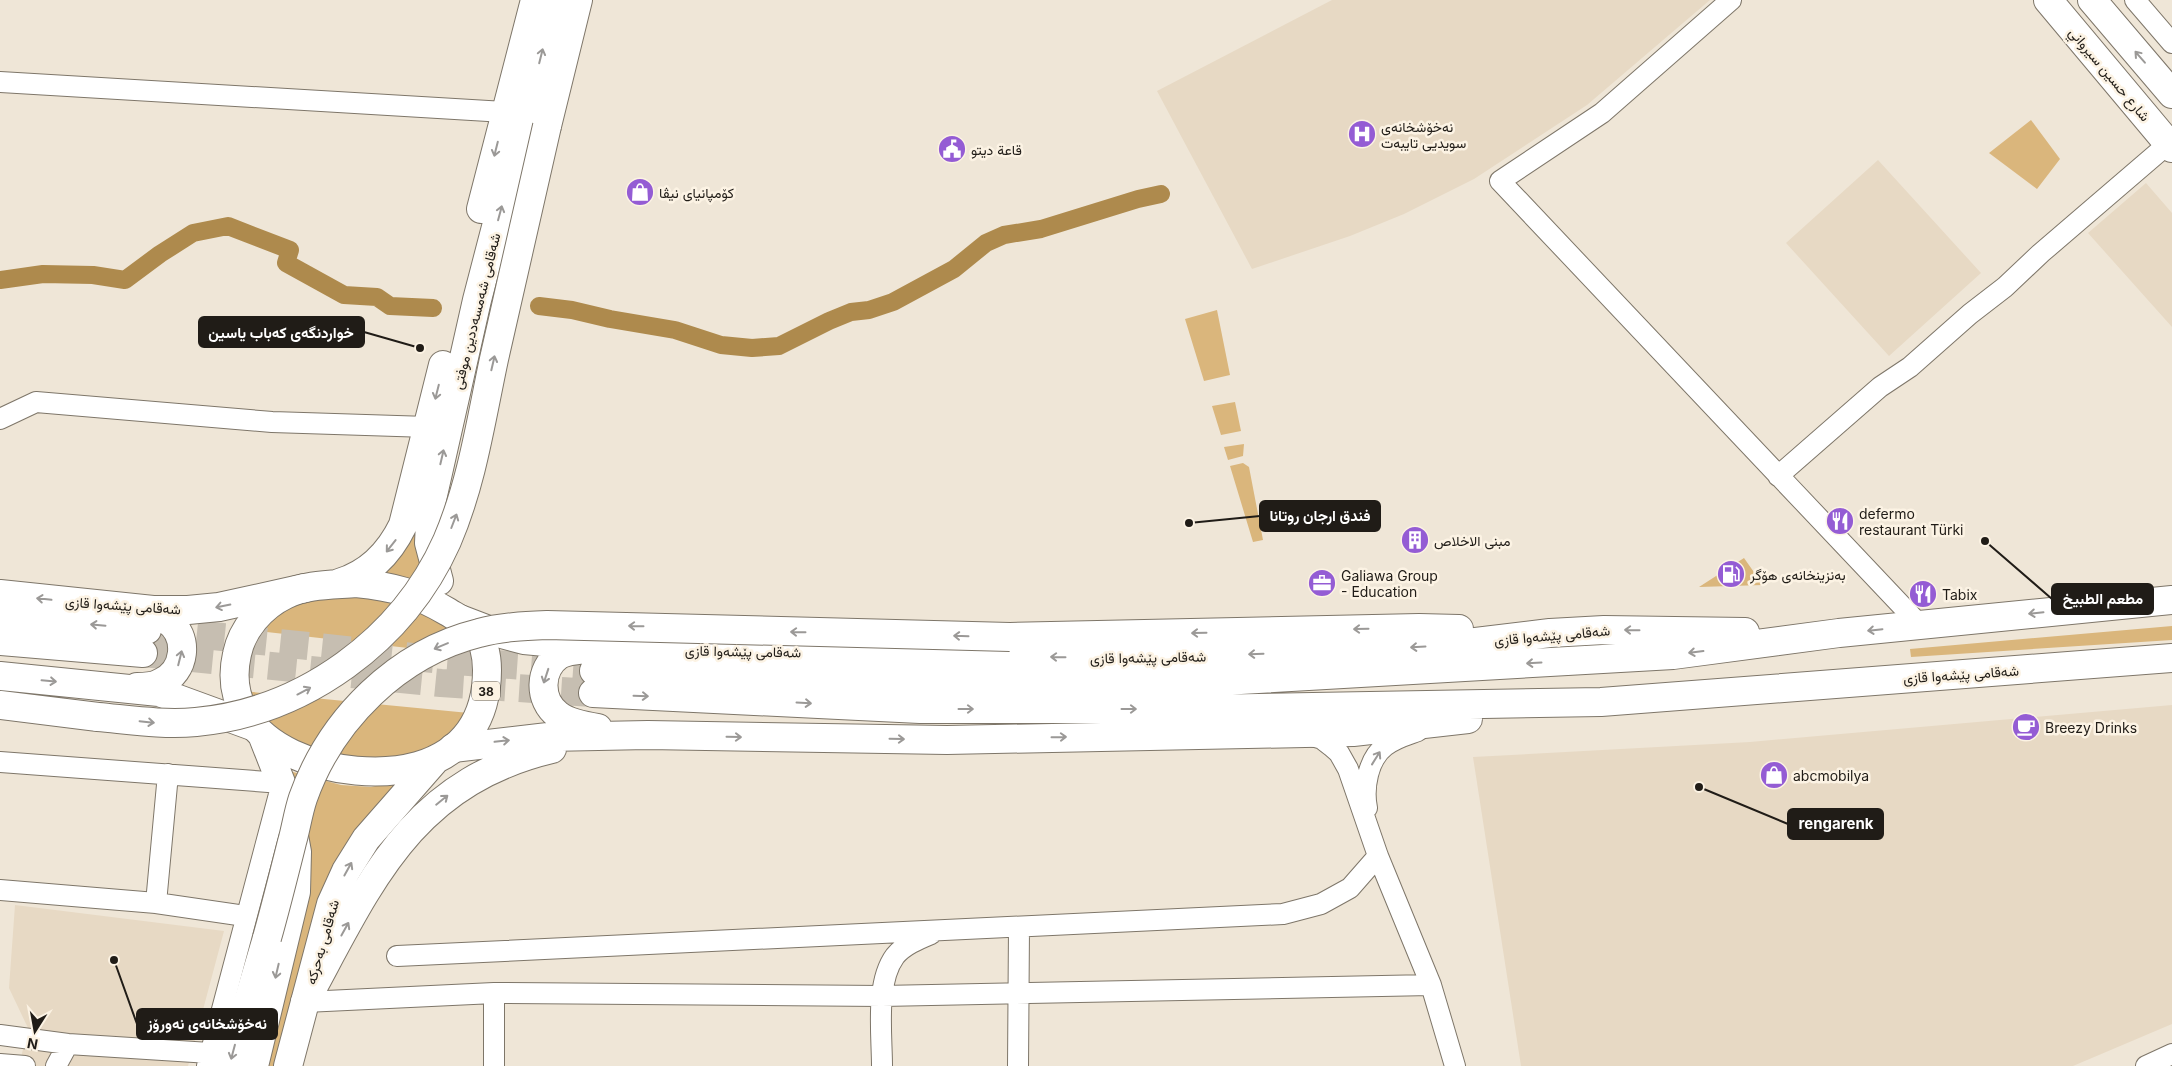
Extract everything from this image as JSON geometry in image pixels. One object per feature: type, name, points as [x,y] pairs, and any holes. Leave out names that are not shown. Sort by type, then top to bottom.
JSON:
[{"type":"main road","name":"شەقامی شەمسەددین موفتی","points":[[317,587],[355,578],[376,562],[393,545],[403,525],[505,112],[535,0]]},
{"type":"main road","name":"شەقامی شەمسەددین موفتی","points":[[460,619],[449,603],[437,575],[429,543],[431,504],[477,300],[555,0]]},
{"type":"main road","points":[[0,705],[156,723],[195,722],[233,717],[271,706],[302,692],[345,665],[383,632],[406,607],[426,579],[446,541],[467,481],[547,126],[578,0]]},
{"type":"main road","name":"شارع حسين سيرواني","points":[[2048,0],[2170,146]]},
{"type":"main road","points":[[2092,0],[2172,94]]},
{"type":"main road","name":"شەقامی پێشەوا قازی","points":[[0,594],[123,607],[188,610],[219,607],[317,587],[356,583],[400,589],[424,597],[475,630],[481,640],[487,662],[487,679],[486,695],[477,722],[468,736],[445,753],[418,766],[399,770],[357,770],[319,764],[281,748],[258,732],[174,696],[128,688],[0,676]]},
{"type":"main road","name":"شەقامی پێشەوا قازی","points":[[258,732],[241,708],[235,690],[235,662],[240,640],[247,629],[270,604],[286,594],[317,587]]},
{"type":"main road","name":"شەقامی پێشەوا قازی","points":[[595,670],[921,681],[1205,682],[1672,655],[1838,634],[2172,600]]},
{"type":"main road","points":[[123,607],[163,617],[176,629],[182,645],[180,662],[170,677],[154,686],[128,688]]},
{"type":"main road","name":"شەقامی پێشەوا قازی","points":[[0,616],[145,641],[0,641]]},
{"type":"main road","name":"شەقامی پێشەوا قازی","points":[[460,619],[494,632],[524,640],[595,670],[920,709],[1206,709],[1601,702]]},
{"type":"main road","points":[[215,1062],[267,938],[303,799],[313,774],[330,744],[354,712],[383,682],[417,658],[447,644],[494,629],[573,625],[1010,637],[1419,628],[1550,633]]},
{"type":"main road","name":"شەقامی پێشەوا قازی","points":[[595,670],[1151,659],[1434,646],[1550,633],[1604,630],[1838,634]]},
{"type":"main road","points":[[595,670],[561,654],[551,662],[545,672],[544,696],[549,706],[557,715],[567,720],[592,727],[648,736]]},
{"type":"main road","name":"شەقامی پێشەوا قازی","points":[[445,753],[548,737],[692,736],[947,740],[1353,732],[1440,723],[1601,702],[2172,658]]},
{"type":"main road","name":"38","points":[[254,1066],[296,892],[296,852],[287,798],[258,732]]},
{"type":"main road","points":[[305,1002],[379,870],[411,828],[449,795],[495,768],[534,753],[578,744],[692,736]]},
{"type":"main road","name":"شەقامی بەحرکە","points":[[288,1066],[331,904],[346,871],[366,839],[445,753]]},
{"type":"street","points":[[1731,0],[1602,113],[1500,182],[1920,625]]},
{"type":"street","points":[[2135,0],[2172,43]]},
{"type":"street","points":[[0,82],[505,112]]},
{"type":"street","points":[[1778,476],[1880,387],[1910,367],[1970,314],[2005,287],[2042,253],[2170,146]]},
{"type":"street","points":[[0,419],[36,402],[272,422],[428,427]]},
{"type":"street","points":[[1378,856],[1366,803],[1367,781],[1371,766],[1385,746],[1400,737],[1440,723]]},
{"type":"street","points":[[1297,733],[1322,740],[1339,753],[1348,769],[1378,856],[1431,985],[1455,1066]]},
{"type":"street","points":[[0,762],[282,783],[245,916],[215,1062],[0,1035]]},
{"type":"street","points":[[156,903],[168,774]]},
{"type":"street","points":[[397,956],[1283,914],[1321,904],[1350,888],[1378,856]]},
{"type":"street","points":[[0,890],[156,903],[245,916]]},
{"type":"street","points":[[1018,1066],[1017,994],[1019,926]]},
{"type":"street","points":[[882,1066],[882,996],[886,971],[896,955],[911,943],[939,930]]},
{"type":"street","points":[[305,1002],[494,993],[882,996],[1431,985]]},
{"type":"street","points":[[494,993],[494,1066]]},
{"type":"street","points":[[56,1066],[68,1044]]},
{"type":"street","points":[[2146,1066],[2172,1054]]},
{"type":"street","points":[[0,1064],[24,1066]]},
{"type":"shaded area","name":"نەخۆشخانەی سویدیی تایبەت","points":[[1332,0],[1710,0],[1587,105],[1474,179],[1404,214],[1350,236],[1252,269],[1157,91]]},
{"type":"shaded area","points":[[2031,120],[2060,159],[2037,189],[1989,153]]},
{"type":"shaded area","points":[[1878,160],[1981,273],[1889,356],[1786,243]]},
{"type":"shaded area","points":[[2146,183],[2172,213],[2172,327],[2088,233]]},
{"type":"shaded area","points":[[1217,310],[1230,375],[1204,381],[1185,319]]},
{"type":"shaded area","points":[[1235,402],[1241,431],[1221,435],[1212,406]]},
{"type":"shaded area","points":[[1244,444],[1243,456],[1228,460],[1224,447]]},
{"type":"shaded area","points":[[1243,463],[1249,467],[1263,540],[1253,542],[1230,466]]},
{"type":"shaded area","points":[[415,512],[435,589],[378,573]]},
{"type":"shaded area","points":[[1744,558],[1763,585],[1699,587]]},
{"type":"shaded area","points":[[331,596],[391,602],[426,614],[442,624],[457,638],[470,655],[258,631],[273,612],[299,602]]},
{"type":"shaded area","points":[[2172,626],[2172,640],[1911,657],[1910,649]]},
{"type":"shaded area","points":[[242,691],[469,713],[457,732],[412,756],[380,760],[341,758],[266,730]]},
{"type":"shaded area","points":[[2172,705],[2172,1024],[2073,1066],[1521,1066],[1473,757],[1750,742]]},
{"type":"shaded area","points":[[282,769],[341,785],[371,787],[405,779],[381,803],[335,862],[314,915],[275,1066],[261,1066],[280,991]]},
{"type":"shaded area","points":[[15,905],[224,931],[188,1066],[19,1066],[28,1028],[9,988]]},
{"type":"waterway","points":[[539,306],[572,310],[610,319],[675,330],[721,345],[752,348],[779,346],[851,312],[869,310],[893,302],[954,269],[986,243],[1004,235],[1041,229],[1138,199],[1161,194]]},
{"type":"waterway","points":[[0,280],[43,274],[93,275],[125,280],[193,233],[228,226],[290,250],[286,263],[344,295],[377,297],[390,306],[433,308]]},
{"type":"tunnel","points":[[155,630],[442,660],[594,671]]},
{"type":"tunnel","points":[[143,653],[441,683],[593,693]]},
{"type":"place","name":"نەخۆشخانەی سویدیی تایبەت","points":[[1362,134]]},
{"type":"place","name":"قاعة ديتو","points":[[952,149]]},
{"type":"place","name":"کۆمپانیای نیڤا","points":[[640,192]]},
{"type":"place","name":"خواردنگەی کەباب یاسین","points":[[420,348]]},
{"type":"place","name":"defermo restaurant Türki","points":[[1840,521]]},
{"type":"place","name":"فندق ارجان روتانا","points":[[1189,523]]},
{"type":"place","name":"مبنى الاخلاص","points":[[1415,540]]},
{"type":"place","name":"مطعم الطبيخ","points":[[1985,541]]},
{"type":"place","name":"بەنزینخانەی هۆگر","points":[[1731,574]]},
{"type":"place","name":"Galiawa Group - Education","points":[[1322,583]]},
{"type":"place","name":"Tabix","points":[[1923,594]]},
{"type":"place","name":"Breezy Drinks","points":[[2026,727]]},
{"type":"place","name":"abcmobilya","points":[[1774,775]]},
{"type":"place","name":"rengarenk","points":[[1699,787]]},
{"type":"place","name":"نەخۆشخانەی نەورۆز","points":[[114,960]]}]
